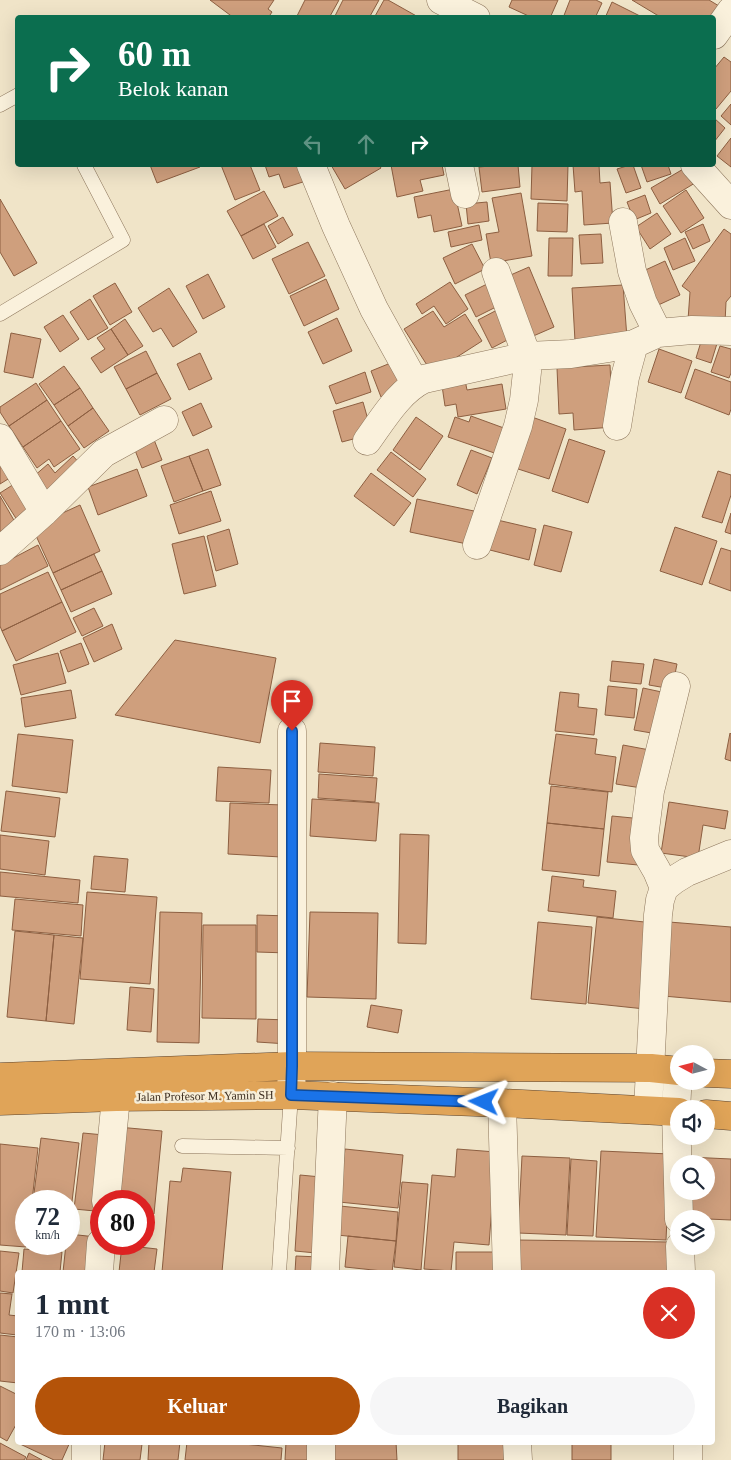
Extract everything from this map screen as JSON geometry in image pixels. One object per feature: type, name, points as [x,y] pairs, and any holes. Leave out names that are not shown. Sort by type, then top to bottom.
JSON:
[{"type":"highway","name":"Jalan Profesor M. Yamin SH","points":[[0,1077],[292,1066],[651,1068],[670,1070]]},
{"type":"highway","points":[[715,1073],[731,1074]]},
{"type":"highway","name":"Jalan Profesor M. Yamin SH","points":[[0,1101],[291,1095],[670,1111]]},
{"type":"highway","points":[[715,1115],[731,1116]]},
{"type":"street","points":[[441,0],[470,15]]},
{"type":"street","points":[[716,32],[731,11]]},
{"type":"street","points":[[312,167],[336,226],[374,309],[416,383]]},
{"type":"street","points":[[459,167],[465,194]]},
{"type":"street","points":[[697,167],[731,205]]},
{"type":"street","points":[[623,222],[632,271],[658,333]]},
{"type":"street","points":[[477,545],[518,426],[524,400],[527,372],[527,356],[496,272]]},
{"type":"street","points":[[367,441],[407,390],[416,383],[432,376],[527,356],[571,354],[634,344],[658,333],[692,330],[731,331]]},
{"type":"street","points":[[617,426],[625,377],[634,344]]},
{"type":"street","points":[[0,551],[44,512],[104,453],[164,420]]},
{"type":"street","points":[[0,438],[44,512]]},
{"type":"street","points":[[664,888],[645,850],[644,838],[650,791],[676,686]]},
{"type":"street","points":[[291,1095],[292,731]]},
{"type":"street","points":[[648,1109],[660,900],[664,888],[674,880],[731,854]]},
{"type":"street","points":[[325,1270],[333,1096]]},
{"type":"street","points":[[107,1190],[116,1098]]},
{"type":"street","points":[[502,1103],[507,1270]]},
{"type":"street","points":[[678,1145],[679,1210]]},
{"type":"street","points":[[99,1270],[100,1255]]},
{"type":"street","points":[[680,1255],[681,1270]]},
{"type":"street","points":[[86,1445],[86,1460]]},
{"type":"street","points":[[321,1445],[321,1460]]},
{"type":"street","points":[[517,1445],[518,1460]]},
{"type":"street","points":[[688,1445],[688,1460]]},
{"type":"lane","points":[[0,104],[15,96]]},
{"type":"lane","points":[[0,314],[123,240],[85,167]]},
{"type":"lane","points":[[280,1270],[291,1095]]},
{"type":"lane","points":[[182,1146],[288,1148]]},
{"type":"building","points":[[210,0],[274,0],[268,9],[272,12],[270,15],[230,15]]},
{"type":"building","points":[[305,0],[339,0],[331,15],[298,15]]},
{"type":"building","points":[[343,0],[379,0],[371,15],[336,15]]},
{"type":"building","points":[[384,0],[388,0],[415,15],[376,15]]},
{"type":"building","points":[[512,0],[558,0],[551,15],[526,15],[509,7]]},
{"type":"building","points":[[570,0],[596,0],[602,3],[596,15],[564,15]]},
{"type":"building","points":[[632,0],[709,0],[719,6],[714,15],[657,15]]},
{"type":"building","points":[[612,2],[638,15],[606,15]]},
{"type":"building","points":[[724,57],[731,62],[731,91],[716,109],[716,67]]},
{"type":"building","points":[[731,104],[731,125],[721,116]]},
{"type":"building","points":[[716,120],[725,128],[716,139]]},
{"type":"building","points":[[731,138],[731,167],[717,156]]},
{"type":"building","points":[[151,167],[200,167],[157,183]]},
{"type":"building","points":[[222,167],[251,167],[260,190],[235,200]]},
{"type":"building","points":[[266,167],[304,167],[309,180],[284,188],[279,174],[269,177]]},
{"type":"building","points":[[332,167],[381,168],[345,189]]},
{"type":"building","points":[[391,167],[442,167],[444,175],[420,180],[423,191],[397,197]]},
{"type":"building","points":[[479,167],[518,167],[520,187],[482,192]]},
{"type":"building","points":[[532,167],[568,167],[567,201],[531,199]]},
{"type":"building","points":[[573,167],[599,167],[600,183],[610,182],[613,223],[584,225],[582,191],[575,192]]},
{"type":"building","points":[[634,167],[641,188],[626,193],[617,169]]},
{"type":"building","points":[[642,167],[669,167],[671,174],[647,182]]},
{"type":"building","points":[[685,168],[695,183],[660,204],[651,188]]},
{"type":"building","points":[[454,189],[462,226],[434,232],[431,215],[418,218],[414,197]]},
{"type":"building","points":[[686,190],[704,218],[681,233],[663,206]]},
{"type":"building","points":[[264,191],[278,216],[241,236],[227,211]]},
{"type":"building","points":[[521,193],[532,256],[491,263],[486,234],[499,232],[492,198]]},
{"type":"building","points":[[645,195],[651,213],[634,220],[627,202]]},
{"type":"building","points":[[0,199],[37,263],[14,276],[0,252]]},
{"type":"building","points":[[487,202],[489,221],[468,224],[466,204]]},
{"type":"building","points":[[538,203],[568,204],[567,232],[537,231]]},
{"type":"building","points":[[657,213],[671,234],[650,249],[636,227]]},
{"type":"building","points":[[283,217],[293,235],[278,244],[268,226]]},
{"type":"building","points":[[264,224],[276,247],[253,259],[241,236]]},
{"type":"building","points":[[703,224],[710,241],[693,249],[685,232]]},
{"type":"building","points":[[479,225],[482,240],[451,247],[448,232]]},
{"type":"building","points":[[724,229],[731,234],[731,296],[726,302],[725,323],[688,320],[690,292],[682,286]]},
{"type":"building","points":[[601,234],[603,263],[581,264],[579,235]]},
{"type":"building","points":[[549,238],[573,238],[572,276],[548,276]]},
{"type":"building","points":[[685,238],[695,261],[673,270],[664,248]]},
{"type":"building","points":[[308,242],[325,276],[289,294],[272,259]]},
{"type":"building","points":[[472,244],[485,269],[455,284],[443,258]]},
{"type":"building","points":[[665,261],[680,295],[654,307],[639,273]]},
{"type":"building","points":[[529,267],[554,327],[531,337],[506,277]]},
{"type":"building","points":[[208,274],[225,307],[203,319],[186,286]]},
{"type":"building","points":[[326,279],[339,309],[304,326],[290,296]]},
{"type":"building","points":[[450,282],[468,309],[446,324],[434,306],[422,314],[416,304]]},
{"type":"building","points":[[115,283],[132,312],[110,325],[93,296]]},
{"type":"building","points":[[487,284],[498,306],[476,317],[465,295]]},
{"type":"building","points":[[623,285],[627,338],[575,341],[572,288]]},
{"type":"building","points":[[169,288],[197,332],[173,347],[161,328],[153,332],[138,308]]},
{"type":"building","points":[[90,299],[108,328],[88,340],[70,312]]},
{"type":"building","points":[[497,310],[511,338],[492,348],[478,320]]},
{"type":"building","points":[[433,311],[444,327],[465,314],[482,341],[432,373],[404,329]]},
{"type":"building","points":[[63,315],[79,339],[60,352],[44,327]]},
{"type":"building","points":[[337,318],[352,351],[323,364],[308,332]]},
{"type":"building","points":[[125,319],[143,346],[128,355],[111,329]]},
{"type":"building","points":[[111,329],[128,355],[101,373],[91,358],[105,349],[97,338]]},
{"type":"building","points":[[704,332],[719,337],[711,363],[696,358]]},
{"type":"building","points":[[11,333],[41,339],[33,378],[4,372]]},
{"type":"building","points":[[720,346],[731,349],[731,373],[729,378],[711,372]]},
{"type":"building","points":[[659,349],[692,361],[681,393],[648,382]]},
{"type":"building","points":[[146,351],[157,373],[126,389],[114,367]]},
{"type":"building","points":[[200,353],[212,379],[189,390],[177,364]]},
{"type":"building","points":[[398,360],[408,386],[381,397],[371,371]]},
{"type":"building","points":[[610,365],[613,427],[574,430],[573,413],[559,414],[557,368]]},
{"type":"building","points":[[64,366],[80,388],[54,405],[39,384]]},
{"type":"building","points":[[695,369],[731,382],[731,409],[729,415],[685,398]]},
{"type":"building","points":[[365,372],[371,392],[336,404],[329,386]]},
{"type":"building","points":[[157,373],[171,399],[140,415],[126,389]]},
{"type":"building","points":[[464,375],[467,390],[502,384],[506,409],[458,417],[456,404],[445,406],[441,379]]},
{"type":"building","points":[[36,383],[47,400],[9,426],[0,412],[0,407]]},
{"type":"building","points":[[80,388],[93,408],[68,426],[54,405]]},
{"type":"building","points":[[47,400],[61,421],[23,447],[9,426]]},
{"type":"building","points":[[363,402],[372,434],[342,442],[333,411]]},
{"type":"building","points":[[201,403],[212,427],[193,436],[182,412]]},
{"type":"building","points":[[93,408],[109,431],[84,448],[68,426]]},
{"type":"building","points":[[471,416],[512,431],[503,456],[448,437],[455,417],[469,422]]},
{"type":"building","points":[[529,416],[566,429],[549,479],[512,467]]},
{"type":"building","points":[[416,417],[443,436],[420,470],[393,450]]},
{"type":"building","points":[[61,421],[80,449],[54,467],[49,459],[37,468],[23,447]]},
{"type":"building","points":[[151,432],[162,460],[142,468],[131,440]]},
{"type":"building","points":[[569,439],[605,451],[588,503],[552,491]]},
{"type":"building","points":[[208,449],[221,485],[203,491],[189,456]]},
{"type":"building","points":[[471,450],[492,458],[477,494],[457,485]]},
{"type":"building","points":[[391,452],[426,479],[413,497],[377,470]]},
{"type":"building","points":[[0,455],[13,476],[0,484]]},
{"type":"building","points":[[73,456],[82,466],[50,495],[33,477],[48,464],[55,473]]},
{"type":"building","points":[[189,456],[203,491],[174,502],[161,466]]},
{"type":"building","points":[[137,469],[147,496],[98,515],[88,487]]},
{"type":"building","points":[[718,471],[731,475],[731,495],[722,523],[702,517]]},
{"type":"building","points":[[371,473],[411,503],[394,526],[354,496]]},
{"type":"building","points":[[22,479],[39,506],[17,520],[0,493]]},
{"type":"building","points":[[211,491],[221,521],[179,534],[170,505]]},
{"type":"building","points":[[0,496],[19,529],[0,540]]},
{"type":"building","points":[[417,499],[474,511],[467,544],[410,532]]},
{"type":"building","points":[[80,505],[100,551],[53,573],[32,527]]},
{"type":"building","points":[[731,513],[731,534],[725,532]]},
{"type":"building","points":[[493,519],[536,529],[529,560],[486,549]]},
{"type":"building","points":[[544,525],[572,532],[561,572],[534,565]]},
{"type":"building","points":[[675,527],[717,541],[702,585],[660,571]]},
{"type":"building","points":[[229,529],[238,564],[216,571],[207,536]]},
{"type":"building","points":[[204,536],[216,586],[184,594],[172,544]]},
{"type":"building","points":[[38,545],[48,566],[0,590],[0,565]]},
{"type":"building","points":[[721,548],[731,551],[731,591],[709,583]]},
{"type":"building","points":[[94,554],[102,571],[61,590],[53,573]]},
{"type":"building","points":[[102,571],[112,594],[71,612],[61,590]]},
{"type":"building","points":[[48,572],[62,602],[2,631],[0,626],[0,594]]},
{"type":"building","points":[[62,602],[76,632],[16,661],[2,631]]},
{"type":"building","points":[[94,608],[103,626],[82,636],[73,618]]},
{"type":"building","points":[[112,624],[122,649],[94,662],[83,638]]},
{"type":"building","points":[[175,640],[276,658],[260,743],[115,715]]},
{"type":"building","points":[[81,643],[89,664],[68,672],[60,651]]},
{"type":"building","points":[[58,653],[66,683],[21,695],[13,665]]},
{"type":"building","points":[[654,659],[677,664],[672,689],[649,685]]},
{"type":"building","points":[[612,661],[644,664],[641,684],[610,681]]},
{"type":"building","points":[[608,686],[637,689],[634,718],[605,715]]},
{"type":"building","points":[[643,688],[671,694],[663,735],[634,730]]},
{"type":"building","points":[[71,690],[76,718],[25,727],[21,698]]},
{"type":"building","points":[[560,692],[579,694],[578,707],[597,709],[594,735],[555,731]]},
{"type":"building","points":[[18,734],[73,740],[67,793],[12,786]]},
{"type":"building","points":[[556,734],[597,739],[595,754],[616,757],[612,792],[549,784]]},
{"type":"building","points":[[731,734],[731,761],[725,759]]},
{"type":"building","points":[[320,743],[375,747],[373,776],[318,772]]},
{"type":"building","points":[[623,745],[655,751],[648,789],[616,784]]},
{"type":"building","points":[[218,767],[271,770],[269,803],[216,801]]},
{"type":"building","points":[[319,774],[377,778],[375,802],[318,798]]},
{"type":"building","points":[[551,786],[608,792],[604,829],[547,823]]},
{"type":"building","points":[[6,791],[60,798],[55,837],[1,831]]},
{"type":"building","points":[[312,799],[379,803],[376,841],[310,836]]},
{"type":"building","points":[[669,802],[728,811],[725,829],[703,825],[698,858],[661,853]]},
{"type":"building","points":[[230,803],[283,805],[281,857],[228,854]]},
{"type":"building","points":[[612,816],[643,819],[638,865],[607,862]]},
{"type":"building","points":[[547,823],[604,829],[599,876],[542,870]]},
{"type":"building","points":[[400,834],[429,835],[426,944],[398,943]]},
{"type":"building","points":[[0,835],[49,841],[45,875],[0,869]]},
{"type":"building","points":[[94,856],[128,859],[125,892],[91,889]]},
{"type":"building","points":[[0,872],[80,880],[78,903],[0,896]]},
{"type":"building","points":[[552,876],[584,880],[583,887],[616,891],[613,918],[548,911]]},
{"type":"building","points":[[87,892],[157,897],[150,984],[80,979]]},
{"type":"building","points":[[15,899],[83,905],[81,936],[12,930]]},
{"type":"building","points":[[160,912],[202,913],[199,1043],[157,1042]]},
{"type":"building","points":[[310,912],[378,913],[376,999],[307,997]]},
{"type":"building","points":[[257,915],[289,916],[288,953],[257,952]]},
{"type":"building","points":[[597,917],[654,923],[645,1009],[588,1003]]},
{"type":"building","points":[[538,922],[592,927],[586,1004],[531,999]]},
{"type":"building","points":[[669,922],[731,927],[731,1002],[663,996]]},
{"type":"building","points":[[203,925],[256,925],[256,1019],[202,1018]]},
{"type":"building","points":[[15,931],[54,935],[46,1021],[7,1017]]},
{"type":"building","points":[[54,935],[83,938],[74,1024],[46,1021]]},
{"type":"building","points":[[130,987],[154,989],[151,1032],[127,1030]]},
{"type":"building","points":[[371,1005],[402,1010],[398,1033],[367,1027]]},
{"type":"building","points":[[258,1019],[289,1020],[288,1044],[257,1042]]},
{"type":"building","points":[[118,1127],[162,1131],[155,1204],[155,1190],[112,1190]]},
{"type":"building","points":[[83,1133],[104,1135],[97,1190],[90,1190],[90,1211],[80,1210],[80,1190],[76,1190]]},
{"type":"building","points":[[41,1138],[79,1143],[73,1190],[34,1190]]},
{"type":"building","points":[[0,1144],[38,1148],[33,1190],[15,1190],[15,1246],[0,1245]]},
{"type":"building","points":[[345,1149],[403,1155],[398,1208],[339,1202]]},
{"type":"building","points":[[457,1149],[496,1152],[489,1245],[454,1242],[451,1270],[424,1269],[432,1175],[455,1177]]},
{"type":"building","points":[[601,1151],[670,1154],[666,1240],[596,1237]]},
{"type":"building","points":[[522,1156],[570,1158],[566,1235],[518,1233]]},
{"type":"building","points":[[715,1158],[731,1159],[731,1220],[715,1219],[715,1210],[686,1210],[686,1200],[715,1200]]},
{"type":"building","points":[[571,1159],[597,1161],[593,1236],[567,1235]]},
{"type":"building","points":[[183,1168],[231,1172],[222,1270],[162,1270],[170,1181],[181,1182]]},
{"type":"building","points":[[300,1175],[321,1177],[316,1253],[295,1251]]},
{"type":"building","points":[[402,1182],[428,1184],[421,1270],[394,1267]]},
{"type":"building","points":[[340,1206],[398,1212],[396,1241],[337,1235]]},
{"type":"building","points":[[80,1235],[90,1236],[90,1255],[93,1255],[91,1270],[63,1270],[65,1255],[80,1255]]},
{"type":"building","points":[[348,1236],[396,1241],[392,1270],[345,1267]]},
{"type":"building","points":[[517,1240],[669,1242],[668,1270],[516,1270]]},
{"type":"building","points":[[155,1249],[157,1249],[154,1270],[119,1270],[121,1255],[155,1255]]},
{"type":"building","points":[[0,1251],[15,1253],[15,1255],[19,1255],[13,1293],[0,1291]]},
{"type":"building","points":[[456,1252],[502,1252],[503,1270],[456,1270]]},
{"type":"building","points":[[23,1255],[62,1255],[60,1270],[22,1270]]},
{"type":"building","points":[[296,1256],[320,1257],[319,1270],[295,1270]]},
{"type":"building","points":[[0,1293],[12,1294],[9,1315],[15,1316],[15,1335],[0,1333]]},
{"type":"building","points":[[0,1335],[15,1337],[15,1383],[0,1381]]},
{"type":"building","points":[[0,1386],[15,1394],[15,1426],[7,1441],[0,1437]]},
{"type":"building","points":[[0,1443],[26,1457],[24,1460],[0,1460]]},
{"type":"building","points":[[22,1445],[69,1445],[62,1460],[54,1460]]},
{"type":"building","points":[[105,1445],[142,1445],[140,1460],[103,1460]]},
{"type":"building","points":[[149,1445],[180,1445],[178,1460],[148,1460]]},
{"type":"building","points":[[187,1445],[254,1445],[282,1448],[281,1460],[185,1460]]},
{"type":"building","points":[[286,1445],[319,1445],[319,1460],[285,1460]]},
{"type":"building","points":[[331,1445],[396,1445],[397,1460],[332,1460]]},
{"type":"building","points":[[458,1445],[507,1445],[508,1460],[458,1460]]},
{"type":"building","points":[[572,1445],[611,1445],[611,1460],[572,1460]]},
{"type":"building","points":[[29,1453],[42,1460],[26,1460]]},
{"type":"route","points":[[292,731],[291,1095],[484,1102]]}]
